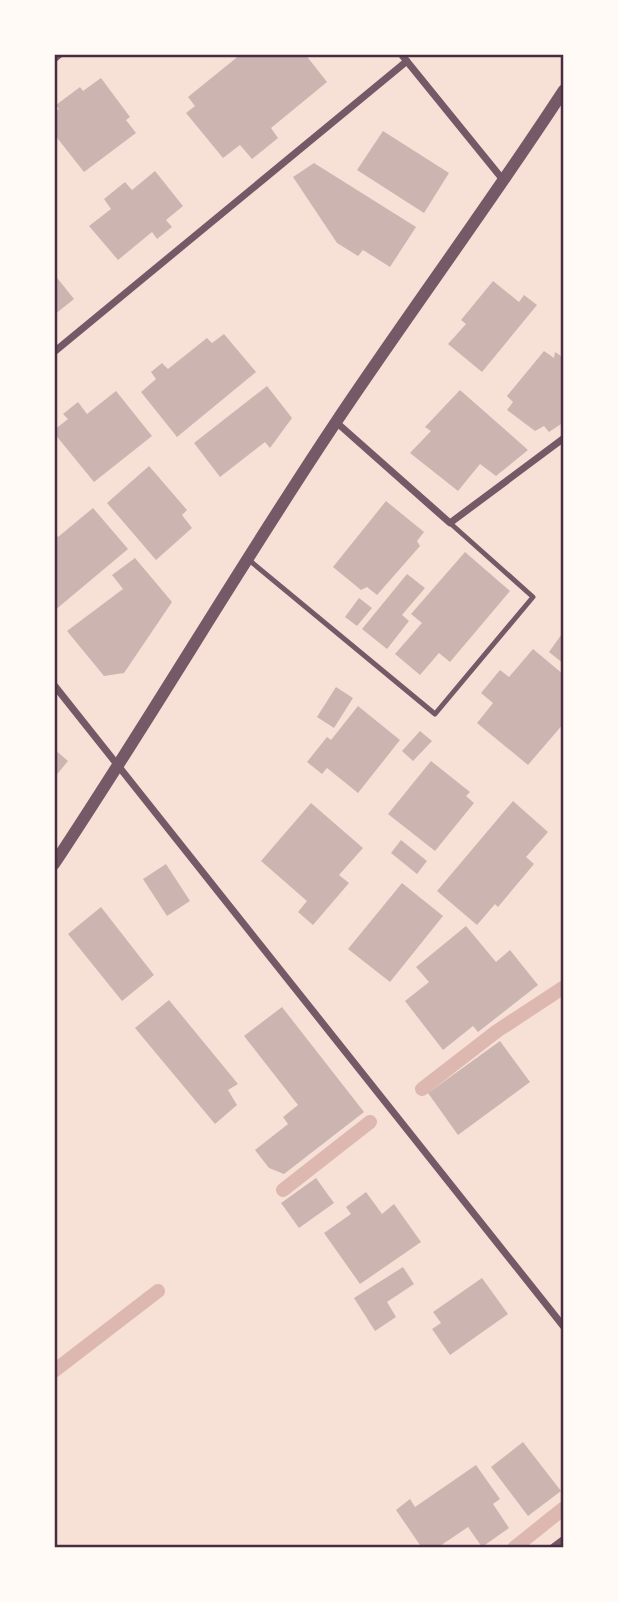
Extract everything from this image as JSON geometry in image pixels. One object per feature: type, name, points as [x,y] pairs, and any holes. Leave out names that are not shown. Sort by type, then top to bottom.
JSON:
[{"type":"street","points":[[54,59],[60,54]]},
{"type":"street","points":[[54,352],[404,57],[504,182]]},
{"type":"street","points":[[54,864],[336,422],[504,182],[564,90]]},
{"type":"street","points":[[336,422],[450,523],[564,439]]},
{"type":"street","points":[[54,685],[564,1327]]},
{"type":"street","points":[[552,1548],[564,1539]]},
{"type":"lane","points":[[249,560],[435,715],[533,597],[450,523]]},
{"type":"building","points":[[241,54],[305,54],[327,82],[271,128],[278,138],[252,159],[240,145],[223,158],[186,113],[195,106],[188,97]]},
{"type":"building","points":[[101,78],[130,117],[126,120],[136,133],[84,172],[54,134],[54,112],[59,109],[56,105],[80,87],[83,91]]},
{"type":"building","points":[[383,131],[449,173],[424,213],[357,170]]},
{"type":"building","points":[[314,163],[416,227],[390,267],[363,250],[358,256],[337,243],[293,177]]},
{"type":"building","points":[[155,171],[183,206],[166,220],[172,227],[157,239],[152,232],[118,260],[89,226],[111,209],[104,199],[125,182],[132,190]]},
{"type":"building","points":[[54,274],[74,299],[54,315]]},
{"type":"building","points":[[493,281],[519,302],[524,295],[537,305],[482,372],[448,344],[466,324],[461,320]]},
{"type":"building","points":[[224,334],[256,372],[177,437],[141,392],[156,379],[151,372],[162,363],[168,369],[207,338],[212,343]]},
{"type":"building","points":[[544,351],[554,358],[555,352],[564,358],[564,422],[549,432],[544,426],[535,431],[507,410],[513,402],[507,396]]},
{"type":"building","points":[[267,386],[292,418],[270,448],[265,442],[220,477],[194,443]]},
{"type":"building","points":[[460,390],[528,450],[496,476],[480,464],[458,491],[410,453],[431,431],[425,427]]},
{"type":"building","points":[[116,391],[152,436],[94,482],[54,430],[68,419],[63,414],[78,402],[87,414]]},
{"type":"building","points":[[149,466],[187,510],[182,515],[192,528],[156,560],[107,503]]},
{"type":"building","points":[[386,501],[424,532],[417,541],[420,546],[377,595],[367,587],[361,590],[333,567]]},
{"type":"building","points":[[93,508],[128,549],[54,611],[54,533],[58,537]]},
{"type":"building","points":[[465,552],[510,591],[450,662],[439,653],[420,675],[395,654],[422,623],[411,614]]},
{"type":"building","points":[[135,558],[172,602],[124,673],[104,676],[67,631],[123,589],[112,575]]},
{"type":"building","points":[[407,574],[425,588],[402,615],[409,621],[387,649],[362,629]]},
{"type":"building","points":[[359,598],[372,608],[357,626],[345,617]]},
{"type":"building","points":[[564,631],[564,664],[549,652]]},
{"type":"building","points":[[533,649],[564,675],[564,723],[528,765],[477,723],[493,703],[481,693],[500,670],[509,677]]},
{"type":"building","points":[[336,687],[353,698],[334,728],[317,717]]},
{"type":"building","points":[[358,706],[400,740],[358,793],[327,768],[322,774],[307,762],[327,737],[331,740]]},
{"type":"building","points":[[420,731],[432,741],[413,761],[402,751]]},
{"type":"building","points":[[54,749],[68,761],[54,778]]},
{"type":"building","points":[[431,761],[470,792],[466,796],[474,803],[435,851],[388,814]]},
{"type":"building","points":[[513,801],[548,832],[526,857],[534,864],[498,907],[495,904],[477,925],[437,891]]},
{"type":"building","points":[[311,803],[363,848],[339,875],[349,883],[313,925],[298,912],[307,901],[261,861]]},
{"type":"building","points":[[401,840],[427,861],[417,874],[391,853]]},
{"type":"building","points":[[166,864],[190,901],[167,916],[143,879]]},
{"type":"building","points":[[402,883],[443,916],[390,982],[348,949]]},
{"type":"building","points":[[101,907],[154,975],[122,1001],[68,934]]},
{"type":"building","points":[[466,926],[496,962],[510,950],[538,985],[478,1032],[473,1026],[443,1050],[405,1001],[429,982],[416,967]]},
{"type":"building","points":[[169,1000],[238,1084],[228,1090],[237,1105],[215,1124],[135,1028]]},
{"type":"building","points":[[282,1007],[364,1112],[284,1174],[269,1168],[255,1150],[288,1124],[283,1117],[298,1105],[244,1036]]},
{"type":"building","points":[[500,1041],[530,1082],[458,1135],[428,1093]]},
{"type":"building","points":[[316,1178],[334,1203],[299,1228],[281,1203]]},
{"type":"building","points":[[366,1192],[382,1214],[394,1204],[421,1242],[360,1284],[324,1233],[351,1214],[346,1207]]},
{"type":"building","points":[[403,1267],[414,1284],[387,1302],[396,1317],[375,1331],[354,1298]]},
{"type":"building","points":[[482,1278],[508,1314],[450,1355],[432,1329],[441,1323],[433,1312]]},
{"type":"building","points":[[523,1442],[561,1491],[528,1516],[491,1467]]},
{"type":"building","points":[[476,1465],[500,1499],[493,1504],[509,1528],[482,1547],[468,1527],[437,1548],[422,1548],[396,1510],[410,1499],[415,1507]]},
{"type":"waterway","points":[[422,1089],[497,1031],[564,987]]},
{"type":"waterway","points":[[283,1190],[370,1122]]},
{"type":"waterway","points":[[54,1371],[158,1291]]},
{"type":"waterway","points":[[514,1548],[564,1508]]}]
